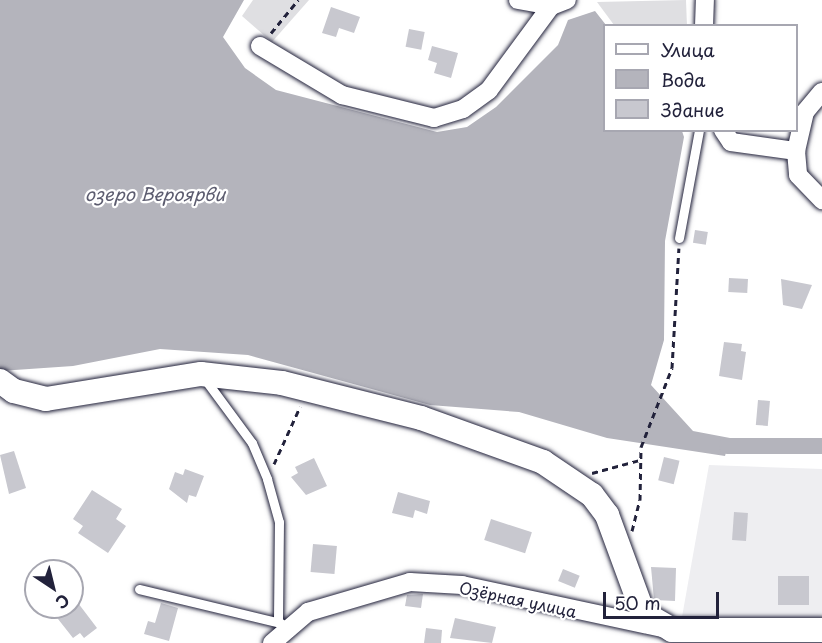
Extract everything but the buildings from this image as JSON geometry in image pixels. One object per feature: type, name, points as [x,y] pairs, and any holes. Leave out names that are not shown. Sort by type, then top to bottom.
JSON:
[{"type":"street","points":[[518,0],[559,3]]},
{"type":"street","points":[[704,24],[705,0]]},
{"type":"street","points":[[260,46],[342,95],[434,118],[463,109],[489,90],[559,3]]},
{"type":"street","points":[[822,92],[805,112],[796,152],[798,175],[822,200]]},
{"type":"street","points":[[724,132],[731,142],[796,152]]},
{"type":"street","points":[[0,381],[14,391],[46,399],[201,374],[306,389],[421,418],[570,476],[607,515],[643,613],[672,630],[744,638],[822,630]]},
{"type":"street","name":"Озёрная улица","points":[[272,643],[281,623],[358,594],[410,582],[462,585],[672,630]]},
{"type":"lane","points":[[679,238],[699,132]]},
{"type":"lane","points":[[139,589],[281,623],[279,522],[267,478],[252,443],[201,374]]},
{"type":"path","points":[[260,46],[298,0]]},
{"type":"path","points":[[618,542],[629,538],[636,523],[641,447],[662,394],[677,331],[679,238]]},
{"type":"path","points":[[267,478],[306,389]]},
{"type":"path","points":[[570,476],[640,460]]},
{"type":"shaded area","points":[[253,0],[309,0],[272,42],[242,16]]},
{"type":"shaded area","points":[[686,0],[687,24],[613,24],[597,2]]},
{"type":"shaded area","points":[[709,465],[822,469],[822,620],[682,617]]},
{"type":"water","name":"озеро Вероярви","points":[[0,0],[244,0],[223,37],[245,68],[276,90],[437,132],[467,127],[496,107],[558,45],[568,20],[595,11],[605,24],[603,24],[603,132],[682,132],[684,137],[665,241],[664,340],[651,385],[693,431],[730,438],[725,456],[607,438],[519,412],[430,405],[248,355],[160,349],[73,366],[0,371]]},
{"type":"waterway","points":[[727,446],[822,446]]}]
